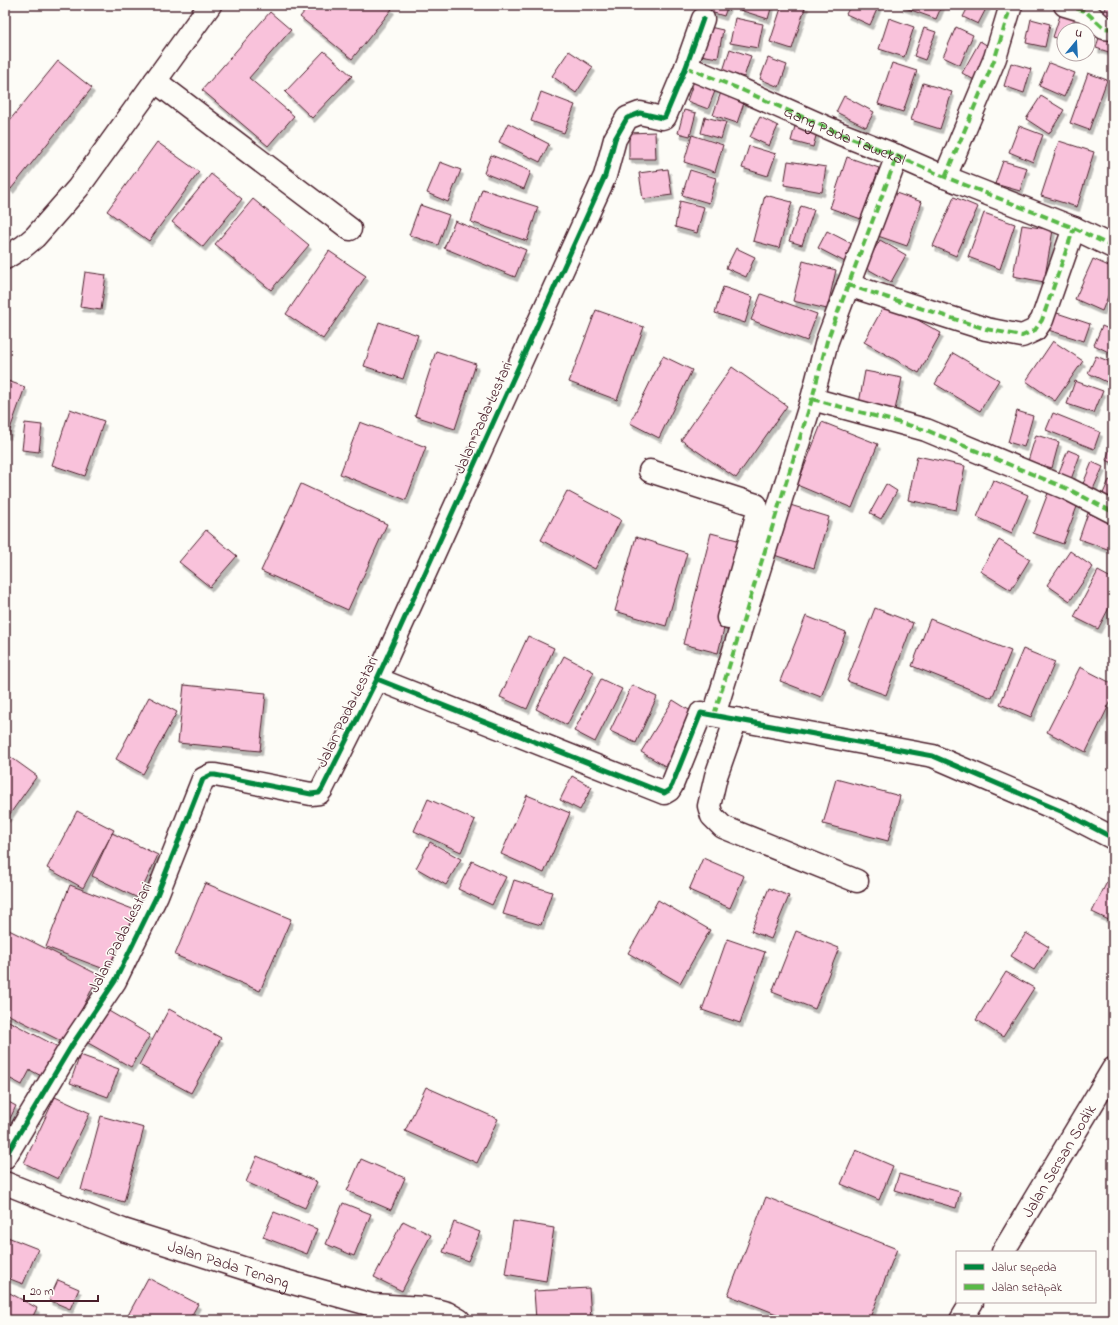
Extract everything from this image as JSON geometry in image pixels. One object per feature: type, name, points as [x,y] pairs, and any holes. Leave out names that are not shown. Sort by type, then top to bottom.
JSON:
[{"type":"street","points":[[5,258],[23,247],[35,237],[78,188],[210,5]]},
{"type":"street","points":[[945,177],[995,58],[1010,5]]},
{"type":"street","points":[[1066,5],[1085,11],[1104,28],[1113,29]]},
{"type":"street","points":[[686,67],[703,19]]},
{"type":"street","name":"Gang Pada Tawekal","points":[[686,67],[841,134],[1074,228],[1113,247]]},
{"type":"street","name":"Jalan Pada Lestari","points":[[5,1157],[72,1045],[116,981],[157,895],[203,778],[215,775],[311,794],[319,793],[327,780],[377,679],[605,176],[615,139],[627,118],[640,113],[664,117],[686,67]]},
{"type":"street","points":[[155,81],[350,229]]},
{"type":"street","points":[[377,679],[664,793],[670,790],[707,714],[812,399],[827,341],[897,156]]},
{"type":"street","points":[[848,285],[986,329],[1022,336],[1035,330],[1042,320],[1074,228]]},
{"type":"street","points":[[812,399],[926,430],[1068,489],[1113,512]]},
{"type":"street","points":[[650,471],[756,505],[758,512],[707,714]]},
{"type":"street","points":[[707,714],[932,756],[1063,812],[1113,838]]},
{"type":"street","points":[[736,719],[716,776],[709,806],[712,816],[723,827],[857,881]]},
{"type":"street","name":"Jalan Sersan Sodik","points":[[1004,1251],[1113,1069]]},
{"type":"street","name":"Jalan Pada Tenang","points":[[5,1183],[122,1230],[271,1277],[372,1306],[424,1308],[447,1313],[459,1320]]},
{"type":"street","points":[[962,1320],[971,1303]]},
{"type":"building","points":[[310,5],[387,5],[392,9],[352,59],[300,17]]},
{"type":"building","points":[[709,5],[728,5],[724,16],[707,11]]},
{"type":"building","points":[[742,5],[772,5],[768,19],[740,10]]},
{"type":"building","points":[[782,5],[806,5],[792,49],[770,42]]},
{"type":"building","points":[[851,5],[879,5],[870,25],[846,14]]},
{"type":"building","points":[[942,5],[936,19],[900,6]]},
{"type":"building","points":[[969,5],[988,5],[978,24],[963,17]]},
{"type":"building","points":[[1107,5],[1113,5],[1113,22],[1102,18]]},
{"type":"building","points":[[1062,9],[1084,16],[1082,22],[1058,22]]},
{"type":"building","points":[[270,12],[291,30],[249,78],[294,116],[268,146],[202,90]]},
{"type":"building","points":[[735,18],[763,24],[758,48],[730,43]]},
{"type":"building","points":[[889,18],[914,27],[904,57],[879,49]]},
{"type":"building","points":[[1031,19],[1050,24],[1045,47],[1026,43]]},
{"type":"building","points":[[705,26],[723,30],[718,58],[700,55]]},
{"type":"building","points":[[956,27],[973,35],[960,65],[943,57]]},
{"type":"building","points":[[924,28],[936,32],[925,60],[914,56]]},
{"type":"building","points":[[1056,28],[1056,38],[1053,37]]},
{"type":"building","points":[[1101,30],[1113,34],[1112,53],[1096,48]]},
{"type":"building","points":[[980,41],[993,49],[976,81],[962,73]]},
{"type":"building","points":[[730,49],[751,56],[744,77],[723,71]]},
{"type":"building","points":[[324,51],[352,76],[312,118],[285,92]]},
{"type":"building","points":[[569,51],[593,67],[576,93],[552,76]]},
{"type":"building","points":[[768,58],[787,65],[779,87],[760,79]]},
{"type":"building","points":[[58,61],[92,88],[11,189],[5,184],[5,126]]},
{"type":"building","points":[[892,63],[917,71],[903,112],[878,104]]},
{"type":"building","points":[[1011,63],[1031,69],[1024,93],[1004,86]]},
{"type":"building","points":[[1049,63],[1075,73],[1064,97],[1039,86]]},
{"type":"building","points":[[1088,73],[1107,80],[1089,130],[1070,123]]},
{"type":"building","points":[[695,78],[717,86],[708,109],[687,101]]},
{"type":"building","points":[[923,83],[952,92],[940,129],[911,120]]},
{"type":"building","points":[[541,92],[575,105],[564,133],[531,121]]},
{"type":"building","points":[[721,92],[745,100],[737,123],[713,115]]},
{"type":"building","points":[[844,96],[874,112],[866,127],[836,112]]},
{"type":"building","points":[[1041,96],[1064,110],[1049,134],[1026,119]]},
{"type":"building","points":[[684,110],[696,113],[690,136],[678,133]]},
{"type":"building","points":[[705,117],[726,122],[721,139],[701,133]]},
{"type":"building","points":[[760,117],[778,126],[769,146],[750,137]]},
{"type":"building","points":[[797,119],[819,125],[813,147],[791,141]]},
{"type":"building","points":[[508,123],[549,144],[540,162],[499,142]]},
{"type":"building","points":[[1019,126],[1043,135],[1033,162],[1009,152]]},
{"type":"building","points":[[655,132],[656,159],[629,159],[629,133]]},
{"type":"building","points":[[692,135],[723,145],[715,172],[684,162]]},
{"type":"building","points":[[1059,141],[1094,152],[1077,207],[1041,196]]},
{"type":"building","points":[[157,142],[199,172],[149,241],[107,211]]},
{"type":"building","points":[[749,146],[776,154],[768,176],[742,168]]},
{"type":"building","points":[[491,155],[531,171],[524,189],[484,173]]},
{"type":"building","points":[[847,157],[879,168],[861,219],[830,208]]},
{"type":"building","points":[[788,161],[826,167],[822,192],[784,185]]},
{"type":"building","points":[[1003,161],[1027,168],[1020,191],[995,184]]},
{"type":"building","points":[[440,162],[461,170],[448,202],[427,193]]},
{"type":"building","points":[[668,169],[672,195],[643,199],[639,173]]},
{"type":"building","points":[[690,170],[716,178],[709,203],[682,195]]},
{"type":"building","points":[[211,174],[242,199],[203,247],[172,222]]},
{"type":"building","points":[[482,189],[538,207],[527,241],[471,222]]},
{"type":"building","points":[[890,191],[922,202],[907,246],[875,235]]},
{"type":"building","points":[[765,195],[792,202],[779,248],[753,241]]},
{"type":"building","points":[[954,197],[978,207],[956,256],[933,246]]},
{"type":"building","points":[[253,199],[309,245],[271,290],[215,244]]},
{"type":"building","points":[[680,201],[704,207],[697,233],[675,227]]},
{"type":"building","points":[[420,205],[449,215],[438,245],[409,235]]},
{"type":"building","points":[[801,206],[814,210],[802,245],[789,241]]},
{"type":"building","points":[[984,213],[1015,224],[1000,269],[968,257]]},
{"type":"building","points":[[455,221],[526,250],[515,277],[444,248]]},
{"type":"building","points":[[1022,225],[1053,230],[1044,282],[1013,276]]},
{"type":"building","points":[[827,231],[856,246],[847,263],[818,248]]},
{"type":"building","points":[[880,240],[906,255],[891,282],[864,267]]},
{"type":"building","points":[[736,248],[755,257],[746,277],[726,268]]},
{"type":"building","points":[[329,251],[366,276],[323,339],[286,314]]},
{"type":"building","points":[[1093,259],[1113,268],[1113,284],[1102,311],[1075,299]]},
{"type":"building","points":[[803,261],[836,270],[827,309],[793,301]]},
{"type":"building","points":[[85,272],[106,275],[101,310],[80,307]]},
{"type":"building","points":[[723,287],[753,297],[745,323],[715,313]]},
{"type":"building","points":[[761,294],[817,314],[807,341],[751,320]]},
{"type":"building","points":[[886,302],[941,333],[919,373],[864,342]]},
{"type":"building","points":[[596,310],[644,327],[617,400],[569,382]]},
{"type":"building","points":[[1054,312],[1090,324],[1084,341],[1048,330]]},
{"type":"building","points":[[379,322],[418,335],[403,379],[364,366]]},
{"type":"building","points":[[1102,326],[1113,331],[1113,354],[1094,345]]},
{"type":"building","points":[[1053,341],[1083,361],[1055,401],[1026,381]]},
{"type":"building","points":[[436,351],[476,364],[455,429],[415,416]]},
{"type":"building","points":[[953,353],[999,380],[980,411],[935,384]]},
{"type":"building","points":[[663,356],[692,370],[659,438],[630,423]]},
{"type":"building","points":[[1096,356],[1113,363],[1113,385],[1088,373]]},
{"type":"building","points":[[732,367],[787,406],[736,478],[681,440]]},
{"type":"building","points":[[865,371],[902,378],[895,410],[859,403]]},
{"type":"building","points":[[5,380],[25,387],[8,435],[5,434]]},
{"type":"building","points":[[1075,381],[1103,391],[1094,413],[1067,404]]},
{"type":"building","points":[[70,409],[104,421],[85,476],[52,465]]},
{"type":"building","points":[[1017,411],[1033,416],[1024,447],[1008,442]]},
{"type":"building","points":[[1053,413],[1100,432],[1094,449],[1046,430]]},
{"type":"building","points":[[360,422],[426,447],[406,500],[340,474]]},
{"type":"building","points":[[822,422],[878,444],[852,508],[797,485]]},
{"type":"building","points":[[25,423],[42,425],[39,452],[22,450]]},
{"type":"building","points":[[1036,435],[1059,442],[1052,468],[1028,461]]},
{"type":"building","points":[[1113,439],[1113,463],[1106,460]]},
{"type":"building","points":[[1068,450],[1080,455],[1070,482],[1057,477]]},
{"type":"building","points":[[917,456],[965,466],[956,510],[908,500]]},
{"type":"building","points":[[1092,462],[1103,467],[1090,496],[1080,491]]},
{"type":"building","points":[[993,480],[1028,495],[1012,533],[977,517]]},
{"type":"building","points":[[1109,480],[1113,482],[1112,502],[1101,498]]},
{"type":"building","points":[[301,484],[387,524],[348,610],[261,571]]},
{"type":"building","points":[[886,484],[897,491],[881,519],[870,513]]},
{"type":"building","points":[[567,491],[621,520],[595,569],[541,540]]},
{"type":"building","points":[[1048,493],[1078,504],[1063,544],[1033,533]]},
{"type":"building","points":[[787,504],[829,517],[814,568],[771,554]]},
{"type":"building","points":[[1088,513],[1113,522],[1113,551],[1079,539]]},
{"type":"building","points":[[206,530],[237,556],[210,587],[179,562]]},
{"type":"building","points":[[711,533],[745,542],[718,653],[683,644]]},
{"type":"building","points":[[636,537],[687,553],[666,626],[615,611]]},
{"type":"building","points":[[999,540],[1030,559],[1011,590],[980,571]]},
{"type":"building","points":[[1070,551],[1093,567],[1070,601],[1047,585]]},
{"type":"building","points":[[1098,571],[1113,579],[1113,600],[1098,629],[1074,617]]},
{"type":"building","points":[[875,608],[913,623],[886,695],[847,681]]},
{"type":"building","points":[[806,616],[846,632],[821,697],[780,681]]},
{"type":"building","points":[[930,619],[1011,651],[992,698],[912,666]]},
{"type":"building","points":[[528,636],[554,648],[527,709],[500,697]]},
{"type":"building","points":[[1023,649],[1055,662],[1031,717],[1000,704]]},
{"type":"building","points":[[564,656],[594,672],[567,725],[536,709]]},
{"type":"building","points":[[1080,667],[1113,684],[1113,697],[1086,752],[1047,732]]},
{"type":"building","points":[[601,679],[622,689],[595,742],[574,731]]},
{"type":"building","points":[[184,685],[266,693],[260,751],[178,743]]},
{"type":"building","points":[[632,685],[657,697],[636,743],[610,731]]},
{"type":"building","points":[[149,697],[177,712],[143,774],[116,759]]},
{"type":"building","points":[[673,700],[697,715],[665,766],[641,752]]},
{"type":"building","points":[[5,753],[37,776],[7,818],[5,816]]},
{"type":"building","points":[[572,776],[592,787],[580,810],[560,800]]},
{"type":"building","points":[[836,779],[900,796],[888,841],[823,824]]},
{"type":"building","points":[[527,795],[570,813],[544,873],[501,854]]},
{"type":"building","points":[[428,799],[475,820],[461,852],[414,831]]},
{"type":"building","points":[[77,811],[114,830],[83,888],[47,868]]},
{"type":"building","points":[[112,833],[158,855],[138,898],[92,876]]},
{"type":"building","points":[[430,842],[461,859],[446,885],[416,868]]},
{"type":"building","points":[[703,858],[744,876],[730,908],[689,890]]},
{"type":"building","points":[[472,861],[506,877],[492,905],[458,889]]},
{"type":"building","points":[[514,880],[552,892],[541,925],[503,914]]},
{"type":"building","points":[[1107,882],[1113,885],[1113,922],[1092,912]]},
{"type":"building","points":[[205,883],[291,919],[260,991],[175,955]]},
{"type":"building","points":[[70,885],[135,910],[112,972],[46,947]]},
{"type":"building","points":[[769,888],[789,896],[771,939],[751,931]]},
{"type":"building","points":[[658,900],[710,930],[680,983],[628,953]]},
{"type":"building","points":[[5,928],[99,975],[65,1043],[5,1013]]},
{"type":"building","points":[[796,931],[839,948],[815,1009],[772,992]]},
{"type":"building","points":[[1026,933],[1049,947],[1034,970],[1011,956]]},
{"type":"building","points":[[727,939],[765,952],[740,1023],[702,1010]]},
{"type":"building","points":[[1006,972],[1034,988],[1003,1037],[976,1020]]},
{"type":"building","points":[[100,1006],[150,1035],[131,1067],[81,1039]]},
{"type":"building","points":[[169,1009],[221,1038],[191,1093],[139,1065]]},
{"type":"building","points":[[5,1019],[60,1048],[45,1078],[30,1070],[22,1085],[5,1076]]},
{"type":"building","points":[[80,1055],[119,1069],[108,1097],[70,1083]]},
{"type":"building","points":[[426,1087],[498,1119],[477,1163],[405,1131]]},
{"type":"building","points":[[55,1097],[90,1113],[58,1179],[24,1163]]},
{"type":"building","points":[[5,1100],[16,1106],[5,1129]]},
{"type":"building","points":[[101,1116],[144,1128],[124,1202],[81,1190]]},
{"type":"building","points":[[856,1150],[893,1166],[879,1200],[841,1184]]},
{"type":"building","points":[[257,1156],[317,1182],[305,1208],[246,1182]]},
{"type":"building","points":[[361,1159],[405,1178],[391,1210],[347,1191]]},
{"type":"building","points":[[899,1174],[960,1192],[956,1208],[894,1190]]},
{"type":"building","points":[[766,1197],[897,1249],[869,1320],[792,1320],[728,1295]]},
{"type":"building","points":[[343,1203],[371,1214],[354,1256],[326,1244]]},
{"type":"building","points":[[274,1212],[317,1229],[307,1254],[263,1237]]},
{"type":"building","points":[[403,1221],[431,1235],[402,1291],[374,1277]]},
{"type":"building","points":[[513,1221],[554,1228],[546,1281],[505,1274]]},
{"type":"building","points":[[454,1222],[480,1232],[468,1261],[443,1252]]},
{"type":"building","points":[[5,1236],[38,1249],[23,1284],[5,1277]]},
{"type":"building","points":[[148,1278],[198,1304],[189,1320],[126,1319]]},
{"type":"building","points":[[58,1280],[79,1289],[70,1309],[49,1300]]},
{"type":"building","points":[[589,1288],[591,1320],[536,1320],[534,1291]]},
{"type":"building","points":[[8,1292],[37,1308],[31,1320],[5,1320],[5,1298]]},
{"type":"marked path","points":[[945,177],[995,58],[1011,5]]},
{"type":"marked path","points":[[1065,5],[1085,11],[1104,28],[1113,29]]},
{"type":"marked path","points":[[686,67],[841,134],[1074,228],[1113,247]]},
{"type":"marked path","points":[[714,715],[812,399],[827,341],[897,156]]},
{"type":"marked path","points":[[848,285],[986,329],[1022,336],[1035,330],[1042,320],[1074,228]]},
{"type":"marked path","points":[[812,399],[926,430],[1068,489],[1113,512]]},
{"type":"cycle path","points":[[5,1157],[72,1045],[115,981],[157,895],[203,779],[211,775],[215,775],[311,794],[319,793],[322,789],[377,679],[605,176],[615,139],[627,118],[640,113],[662,118],[665,117],[686,67],[703,19]]},
{"type":"cycle path","points":[[377,679],[664,793],[669,790],[672,785],[701,713],[933,756],[1063,812],[1113,838]]}]
